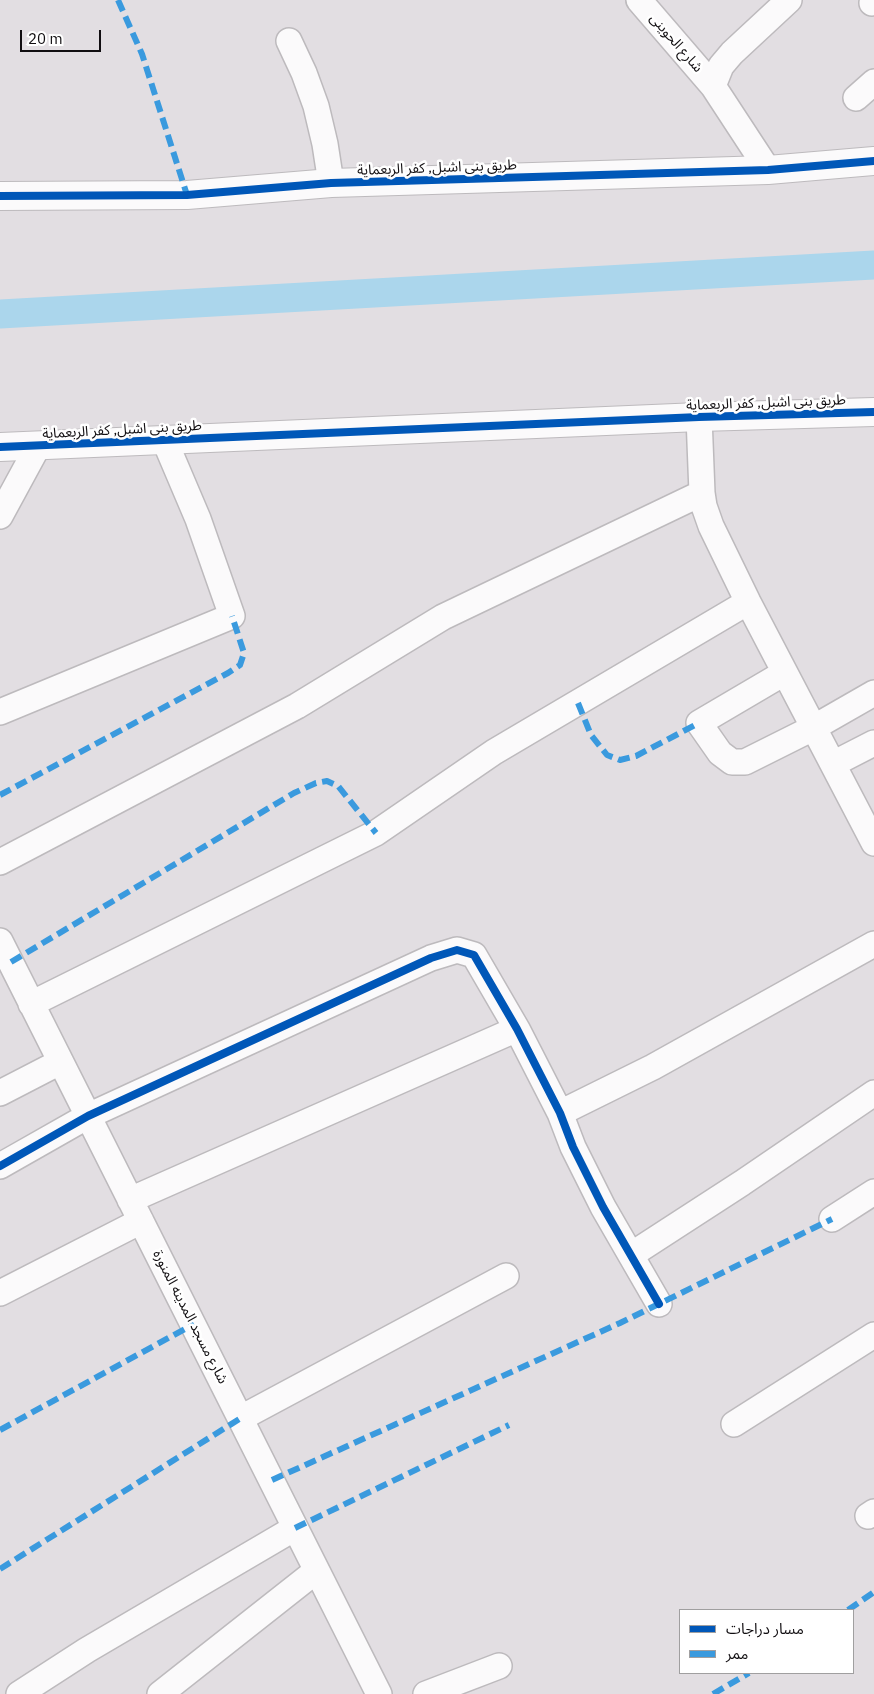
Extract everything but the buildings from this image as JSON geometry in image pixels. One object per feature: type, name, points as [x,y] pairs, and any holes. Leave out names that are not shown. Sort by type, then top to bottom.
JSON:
[{"type":"street","name":"شارع الحوينى","points":[[639,0],[713,86],[768,170]]},
{"type":"street","points":[[713,86],[721,66],[732,53],[789,0]]},
{"type":"street","points":[[289,41],[304,73],[316,106],[326,144],[331,183]]},
{"type":"street","name":"طريق بنى اشبل, كفر الربعماية","points":[[0,196],[186,195],[331,183],[768,170],[874,161]]},
{"type":"street","name":"طريق بنى اشبل, كفر الربعماية","points":[[0,448],[164,439],[699,417],[874,412]]},
{"type":"street","points":[[699,417],[702,493],[711,526],[784,673],[874,843]]},
{"type":"street","points":[[0,712],[232,616],[198,520],[164,439]]},
{"type":"street","points":[[0,516],[38,446]]},
{"type":"street","points":[[0,862],[297,706],[443,617],[702,493]]},
{"type":"street","points":[[30,1004],[376,833],[494,752],[748,602]]},
{"type":"street","points":[[784,673],[699,723],[720,753],[732,762],[746,762],[813,728],[874,693]]},
{"type":"street","points":[[833,764],[874,743]]},
{"type":"street","points":[[560,1113],[653,1067],[874,944]]},
{"type":"street","points":[[0,1166],[88,1116],[431,958],[457,950],[474,955],[517,1029],[560,1113],[573,1147],[603,1207],[659,1304]]},
{"type":"street","name":"شارع مسجد المدينه المنورة","points":[[4,957],[136,1210],[379,1694]]},
{"type":"street","points":[[0,1293],[136,1210],[517,1029]]},
{"type":"street","points":[[0,1093],[60,1062]]},
{"type":"street","points":[[631,1255],[742,1183],[874,1093]]},
{"type":"street","points":[[832,1219],[874,1192]]},
{"type":"street","points":[[241,1418],[506,1276]]},
{"type":"street","points":[[734,1424],[874,1335]]},
{"type":"street","points":[[19,1694],[87,1650],[295,1528]]},
{"type":"street","points":[[160,1694],[316,1571]]},
{"type":"street","points":[[426,1694],[499,1666]]},
{"type":"waterway","points":[[0,314],[874,265]]},
{"type":"marked path","points":[[118,0],[142,54],[187,195]]},
{"type":"marked path","points":[[0,795],[240,665],[244,653],[232,616]]},
{"type":"marked path","points":[[578,703],[591,735],[607,755],[620,760],[636,756],[699,723]]},
{"type":"marked path","points":[[11,962],[294,793],[316,783],[327,781],[338,786],[376,833]]},
{"type":"marked path","points":[[272,1480],[620,1323],[832,1219]]},
{"type":"marked path","points":[[0,1430],[194,1324]]},
{"type":"marked path","points":[[0,1569],[241,1418]]},
{"type":"marked path","points":[[295,1528],[509,1425]]},
{"type":"marked path","points":[[849,1609],[874,1592]]},
{"type":"marked path","points":[[713,1694],[747,1674]]},
{"type":"cycle path","points":[[0,196],[187,195],[331,183],[768,170],[874,161]]},
{"type":"cycle path","points":[[0,447],[699,417],[874,412]]},
{"type":"cycle path","points":[[0,1166],[88,1116],[431,958],[457,950],[474,955],[517,1029],[560,1113],[573,1147],[603,1207],[659,1304]]}]
